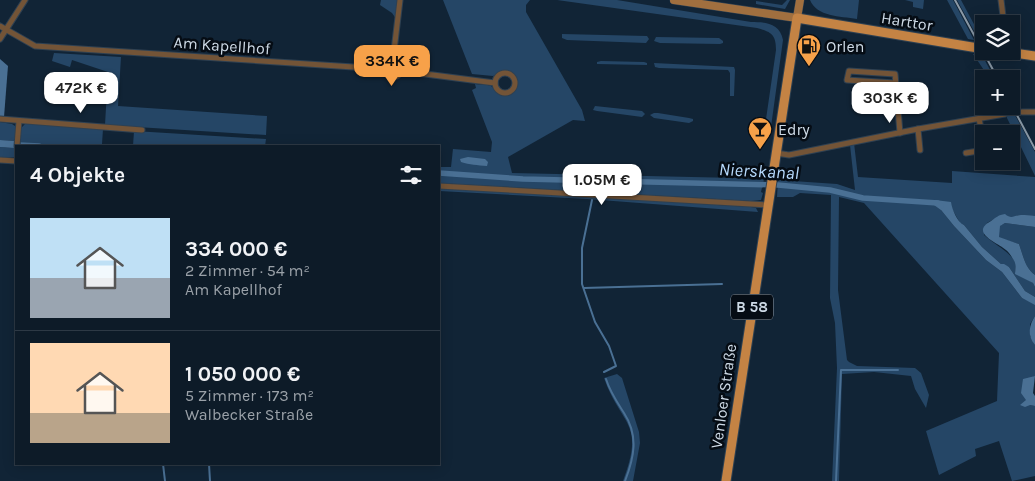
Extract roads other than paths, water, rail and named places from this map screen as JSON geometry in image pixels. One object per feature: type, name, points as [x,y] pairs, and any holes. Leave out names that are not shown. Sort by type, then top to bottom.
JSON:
[{"type":"main road","points":[[674,0],[796,18],[800,0]]},
{"type":"main road","name":"Harttor","points":[[796,18],[975,48]]},
{"type":"main road","name":"Venloer Straße","points":[[726,481],[796,18]]},
{"type":"main road","points":[[1020,54],[1035,56]]},
{"type":"street","points":[[0,38],[25,0]]},
{"type":"street","points":[[394,60],[400,0]]},
{"type":"street","points":[[1001,0],[1003,15]]},
{"type":"street","name":"Am Kapellhof","points":[[0,26],[35,46],[384,69],[386,74],[392,77],[398,76],[402,71],[495,83]]},
{"type":"street","points":[[384,69],[387,62],[394,60],[399,62],[402,71]]},
{"type":"street","points":[[895,83],[847,80],[849,72],[895,74],[900,133]]},
{"type":"street","points":[[1022,112],[1035,112]]},
{"type":"street","points":[[776,153],[789,155],[918,129],[1000,115]]},
{"type":"street","points":[[0,119],[142,130]]},
{"type":"street","points":[[980,119],[981,125]]},
{"type":"street","points":[[17,145],[19,121]]},
{"type":"street","points":[[918,129],[920,150]]},
{"type":"street","points":[[966,153],[975,152]]},
{"type":"street","points":[[0,160],[15,161]]},
{"type":"street","points":[[440,186],[768,205]]},
{"type":"waterway","name":"Nierskanal","points":[[0,144],[20,145]]},
{"type":"waterway","name":"Nierskanal","points":[[440,173],[523,179],[778,185],[830,190],[863,198],[938,203],[941,206]]},
{"type":"waterway","name":"Nierskanal","points":[[592,186],[593,181]]},
{"type":"waterway","points":[[592,200],[582,248],[582,284],[595,322],[609,346],[616,366],[604,372]]},
{"type":"waterway","points":[[584,288],[722,284]]},
{"type":"waterway","points":[[836,481],[841,370],[898,370]]},
{"type":"waterway","points":[[606,379],[632,430],[633,455],[625,481]]},
{"type":"waterway","points":[[163,465],[165,481]]},
{"type":"waterway","points":[[209,465],[210,481]]},
{"type":"railway","points":[[955,0],[993,70]]},
{"type":"railway","points":[[1017,115],[1035,149]]},
{"type":"place","name":"Orlen","points":[[809,67]]},
{"type":"place","name":"Edry","points":[[760,150]]}]
